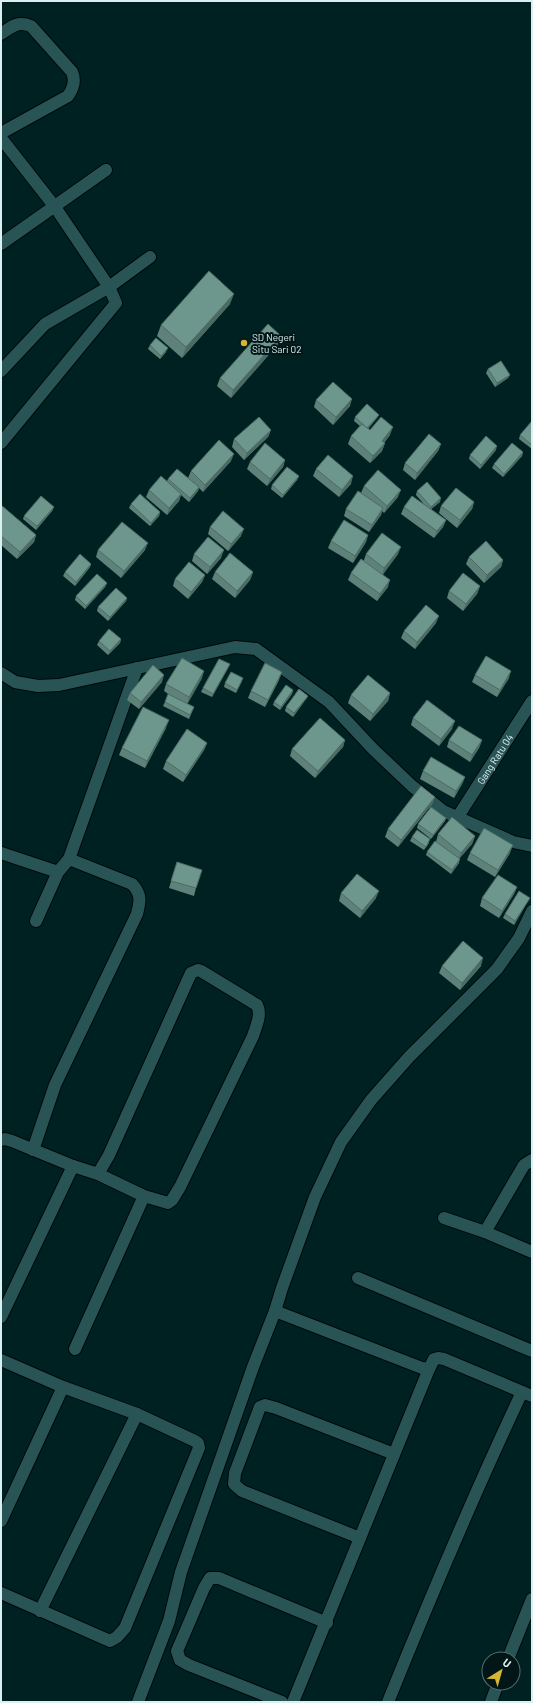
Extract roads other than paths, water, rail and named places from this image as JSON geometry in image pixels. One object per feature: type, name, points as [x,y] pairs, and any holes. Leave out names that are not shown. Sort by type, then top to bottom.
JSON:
[{"type":"street","points":[[1,34],[16,23],[24,23],[31,26],[72,72],[74,78],[72,90],[68,96],[1,133]]},
{"type":"street","points":[[1,138],[55,207],[109,287],[116,303],[1,443]]},
{"type":"street","points":[[1,244],[106,170]]},
{"type":"street","points":[[1,370],[45,324],[109,287],[150,257]]},
{"type":"street","points":[[1,673],[15,682],[38,686],[59,685],[235,647],[256,649],[329,702],[373,749],[412,786],[443,811],[513,842],[532,846]]},
{"type":"street","points":[[36,921],[58,872],[69,859],[137,668]]},
{"type":"street","name":"Gang Ratu 04","points":[[457,818],[532,701]]},
{"type":"street","points":[[1,853],[58,872]]},
{"type":"street","points":[[33,1150],[55,1085],[136,914],[140,901],[138,891],[132,884],[69,859]]},
{"type":"street","points":[[138,1702],[169,1621],[180,1572],[217,1473],[253,1367],[275,1311],[315,1197],[340,1142],[371,1100],[409,1057],[497,969],[519,938],[532,911]]},
{"type":"street","points":[[1,1140],[5,1139],[12,1141],[73,1166],[98,1174],[144,1196],[165,1203],[172,1200],[253,1036],[260,1011],[256,1005],[201,971],[198,970],[191,973],[109,1155],[98,1174]]},
{"type":"street","points":[[485,1232],[524,1164],[532,1160]]},
{"type":"street","points":[[1,1316],[73,1166]]},
{"type":"street","points":[[75,1349],[144,1196]]},
{"type":"street","points":[[444,1218],[485,1232],[532,1252]]},
{"type":"street","points":[[358,1278],[532,1351]]},
{"type":"street","points":[[275,1311],[429,1369]]},
{"type":"street","points":[[294,1702],[429,1369],[434,1359],[438,1358],[444,1359],[527,1394],[496,1448],[429,1602],[388,1702]]},
{"type":"street","points":[[1,1360],[63,1387],[137,1414],[195,1441],[199,1448],[125,1628],[117,1637],[110,1641],[1,1593]]},
{"type":"street","points":[[1,1521],[63,1387]]},
{"type":"street","points":[[360,1538],[242,1491],[234,1484],[235,1473],[260,1407],[265,1404],[394,1454]]},
{"type":"street","points":[[40,1611],[137,1414]]},
{"type":"street","points":[[282,1702],[180,1660],[177,1650],[204,1588],[210,1578],[219,1578],[327,1623]]},
{"type":"street","points":[[511,1651],[532,1599]]},
{"type":"street","points":[[491,1702],[495,1691]]},
{"type":"place","name":"SD Negeri Situ Sari 02","points":[[244,343]]}]
